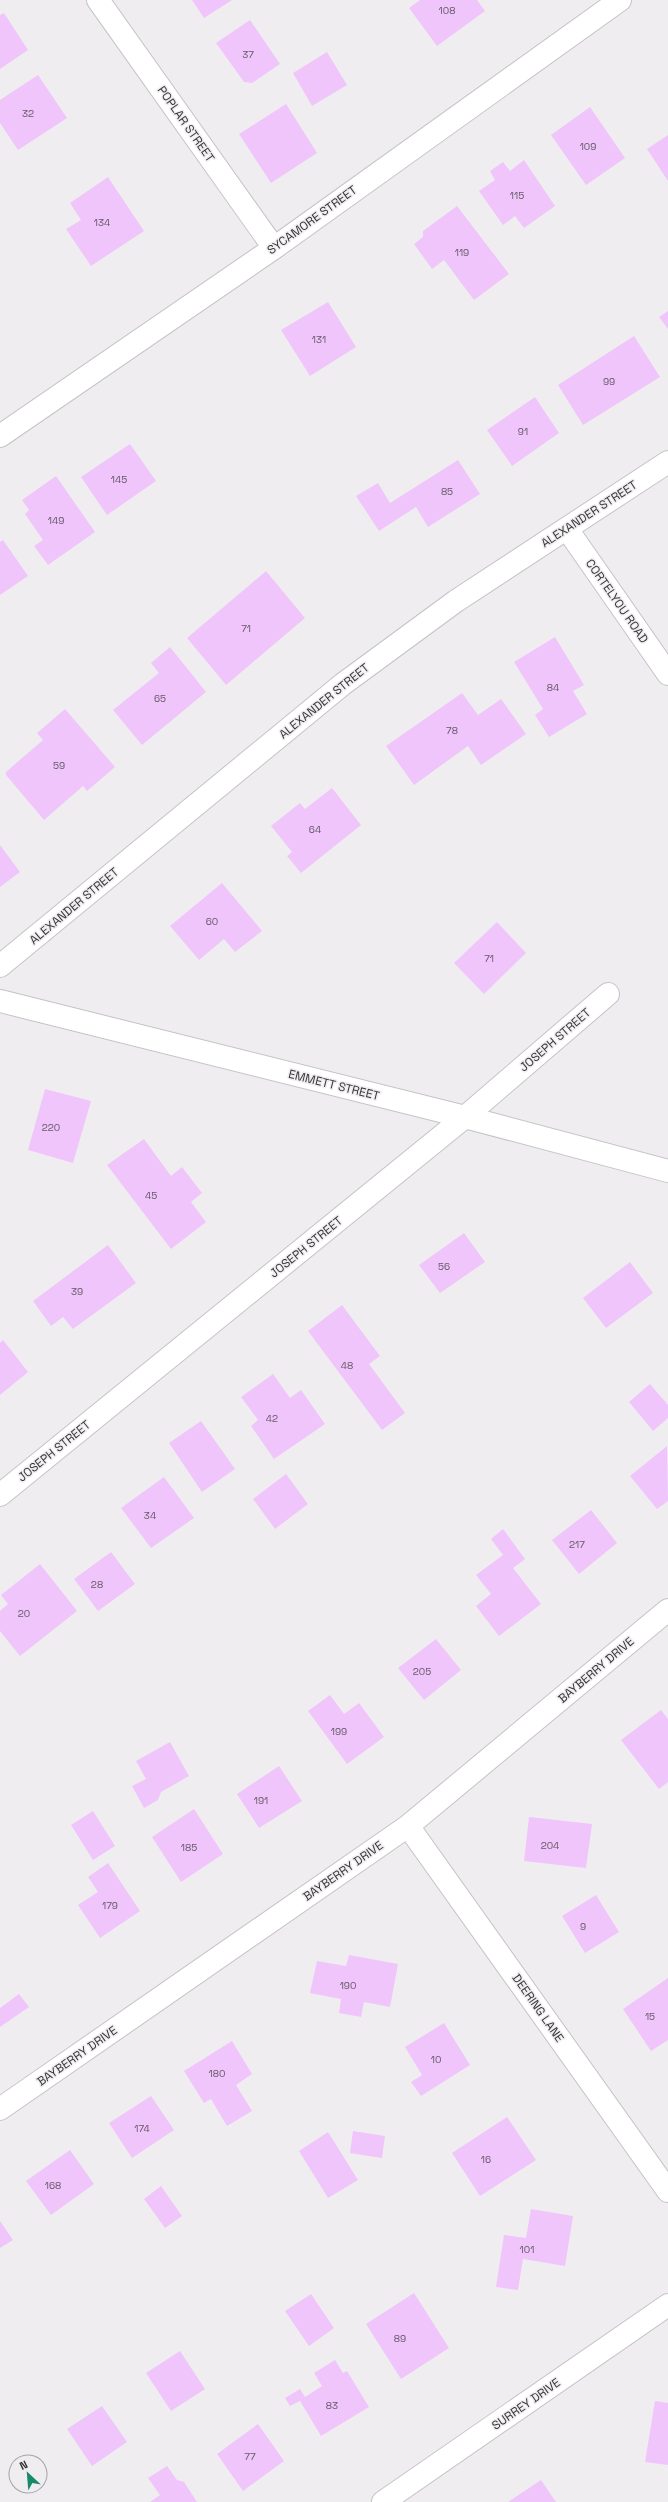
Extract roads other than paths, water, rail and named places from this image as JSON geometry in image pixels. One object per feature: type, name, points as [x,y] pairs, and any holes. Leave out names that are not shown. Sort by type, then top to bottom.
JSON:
[{"type":"street","name":"POPLAR STREET","points":[[98,0],[274,248]]},
{"type":"street","name":"SYCAMORE STREET","points":[[0,436],[274,248],[607,4]]},
{"type":"street","name":"ALEXANDER STREET","points":[[0,966],[343,684],[456,601],[668,462]]},
{"type":"street","name":"CORTELYOU ROAD","points":[[567,529],[668,674]]},
{"type":"street","name":"JOSEPH STREET","points":[[0,1495],[466,1117],[608,994]]},
{"type":"street","name":"EMMETT STREET","points":[[0,1001],[466,1117],[668,1171]]},
{"type":"street","name":"BAYBERRY DRIVE","points":[[0,2109],[408,1826],[668,1610]]},
{"type":"street","name":"DEERING LANE","points":[[408,1826],[668,2191]]},
{"type":"street","name":"SURREY DRIVE","points":[[384,2502],[668,2305]]}]
